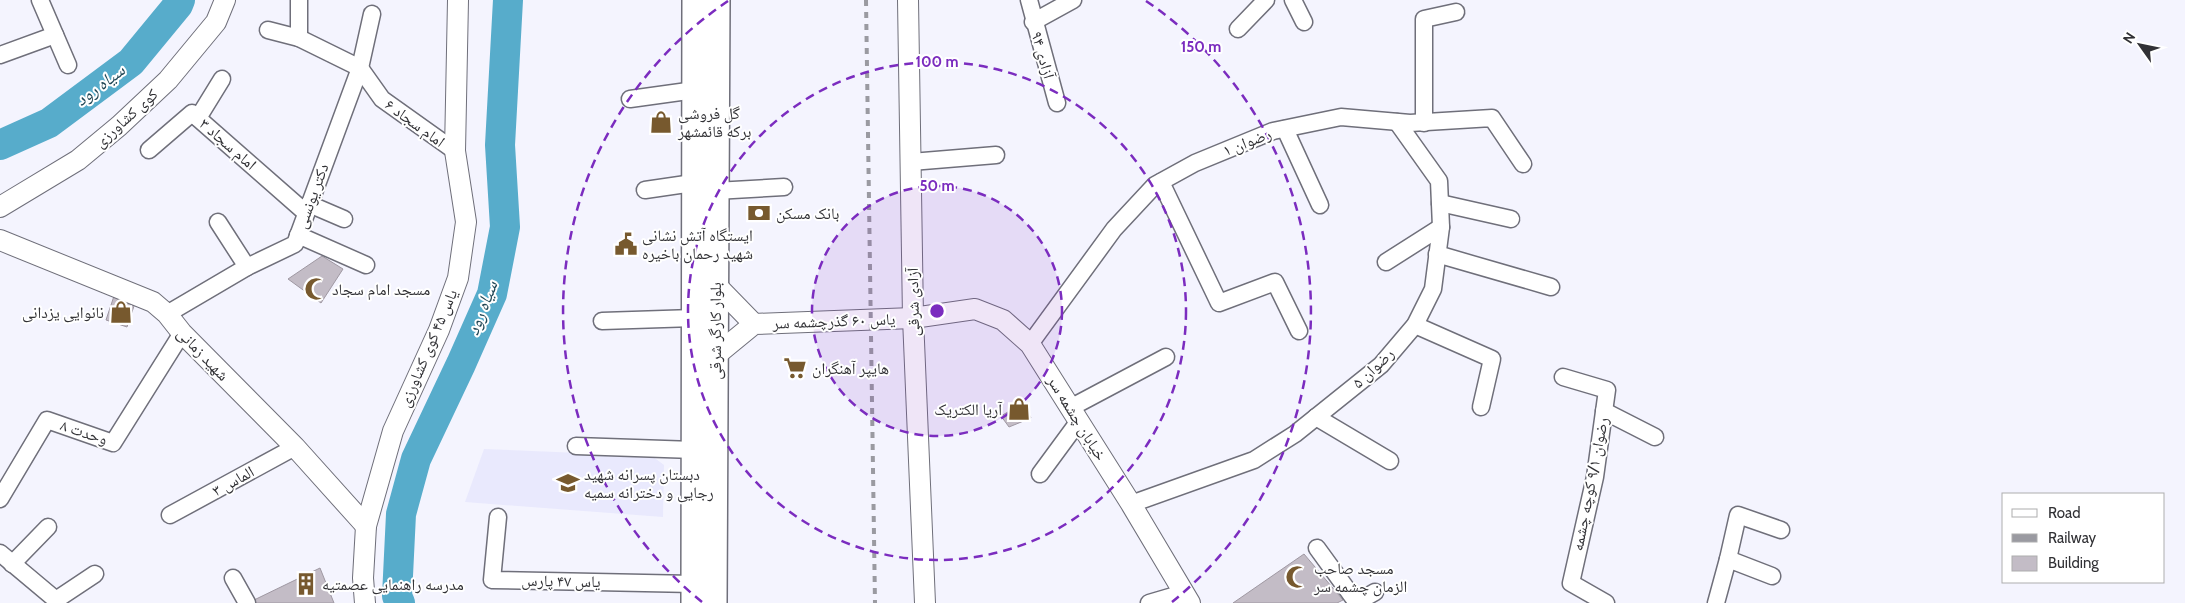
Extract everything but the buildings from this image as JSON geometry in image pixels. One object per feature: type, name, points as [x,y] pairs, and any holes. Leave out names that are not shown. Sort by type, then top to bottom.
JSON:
[{"type":"main road","name":"بلوار کارگر شرقی","points":[[695,0],[695,90],[716,285],[714,603]]},
{"type":"main road","name":"بلوار کارگر شرقی","points":[[694,593],[694,318],[717,0]]},
{"type":"street","points":[[40,0],[68,65]]},
{"type":"street","name":"کوی کشاورزی","points":[[0,207],[78,160],[119,126],[168,80],[216,22],[225,0]]},
{"type":"street","points":[[299,0],[299,38]]},
{"type":"street","name":"یاس ۴۵ کوی کشاورزی","points":[[365,603],[363,578],[366,526],[393,431],[439,330],[458,278],[466,222],[455,151],[458,0]]},
{"type":"street","name":"آزادی شرقی","points":[[908,0],[913,318],[925,603]]},
{"type":"street","points":[[1029,0],[1033,22]]},
{"type":"street","name":"آزادی ۹۴","points":[[1057,103],[1033,22],[1073,0]]},
{"type":"street","points":[[1238,29],[1266,0]]},
{"type":"street","points":[[1293,0],[1304,22]]},
{"type":"street","points":[[1424,123],[1424,19],[1456,12]]},
{"type":"street","name":"دکتر یونسی","points":[[167,314],[247,267],[295,244],[360,68],[372,14]]},
{"type":"street","points":[[268,30],[299,38],[360,68]]},
{"type":"street","points":[[0,55],[55,35]]},
{"type":"street","name":"امام سجاد ۶","points":[[360,68],[382,99],[455,151]]},
{"type":"street","points":[[198,118],[222,79]]},
{"type":"street","points":[[630,99],[695,90]]},
{"type":"street","name":"امام سجاد ۳","points":[[149,150],[192,113],[308,208],[344,219]]},
{"type":"street","name":"رضوان ۱","points":[[1030,344],[1114,229],[1155,186],[1195,163],[1273,132],[1342,118],[1424,123],[1492,118],[1523,164]]},
{"type":"street","name":"رضوان ۵","points":[[1132,504],[1254,460],[1295,434],[1381,364],[1415,325],[1432,289],[1441,227],[1439,181],[1397,122]]},
{"type":"street","points":[[1285,129],[1320,205]]},
{"type":"street","points":[[910,162],[996,155]]},
{"type":"street","points":[[1161,182],[1219,304],[1275,282],[1300,331]]},
{"type":"street","points":[[646,190],[704,187],[784,187]]},
{"type":"street","points":[[1440,203],[1511,219]]},
{"type":"street","points":[[218,222],[247,267]]},
{"type":"street","points":[[1386,262],[1441,227]]},
{"type":"street","points":[[298,235],[366,265]]},
{"type":"street","name":"شهید زمانی","points":[[0,240],[153,302],[167,314],[182,333],[295,447],[366,526]]},
{"type":"street","points":[[1437,254],[1551,287]]},
{"type":"street","name":"یاس ۶۰ گذرچشمه سر","points":[[716,285],[754,324]]},
{"type":"street","name":"خیابان چشمه سر","points":[[913,318],[975,309],[1003,320],[1030,344],[1132,504],[1187,598]]},
{"type":"street","points":[[602,321],[694,318]]},
{"type":"street","name":"یاس ۶۰ گذرچشمه سر","points":[[715,356],[754,324],[913,318]]},
{"type":"street","points":[[1415,325],[1492,359],[1481,406]]},
{"type":"street","name":"وحدت ۸","points":[[0,499],[48,420],[114,443],[182,333]]},
{"type":"street","points":[[1040,474],[1075,414],[1166,357]]},
{"type":"street","name":"رضوان ۹/۱ کوچه چشمه","points":[[1563,377],[1607,390],[1595,477],[1571,583],[1606,603]]},
{"type":"street","points":[[1604,410],[1655,437]]},
{"type":"street","points":[[1316,417],[1390,461]]},
{"type":"street","points":[[576,446],[694,450]]},
{"type":"street","name":"الماس ۳","points":[[170,515],[295,447]]},
{"type":"street","points":[[1716,603],[1738,515],[1781,530]]},
{"type":"street","name":"یاس ۴۷ پارس","points":[[498,517],[492,580],[694,593]]},
{"type":"street","points":[[48,527],[6,559],[56,600],[96,574]]},
{"type":"street","points":[[1318,548],[1356,603],[1375,592]]},
{"type":"street","points":[[1728,559],[1772,576]]},
{"type":"street","points":[[233,578],[247,603]]},
{"type":"street","points":[[1149,603],[1187,598]]},
{"type":"shaded area","name":"دبستان پسرانه شهید رجایی و دخترانه سمیه","points":[[484,449],[652,456],[664,465],[663,517],[465,502]]},
{"type":"waterway","name":"سیاه رود","points":[[0,145],[49,123],[131,62],[178,5],[180,0]]},
{"type":"waterway","name":"سیاه رود","points":[[400,603],[397,596],[401,514],[416,459],[492,294],[505,227],[500,145],[508,0]]},
{"type":"railway","points":[[866,0],[875,603]]},
{"type":"place","name":"گل فروشی برکه قائمشهر","points":[[661,122]]},
{"type":"place","name":"بانک مسکن","points":[[759,213]]},
{"type":"place","name":"ایستگاه آتش نشانی شهید رحمان باخیره","points":[[626,244]]},
{"type":"place","name":"مسجد امام سجاد","points":[[316,289]]},
{"type":"place","name":"نانوایی یزدانی","points":[[121,312]]},
{"type":"place","name":"هایپر آهنگران","points":[[795,368]]},
{"type":"place","name":"آریا الکتریک","points":[[1019,409]]},
{"type":"place","name":"دبستان پسرانه شهید رجایی و دخترانه سمیه","points":[[568,483]]},
{"type":"place","name":"مسجد صاحب الزمان چشمه سر","points":[[1297,577]]},
{"type":"place","name":"مدرسه راهنمایی عصمتیه","points":[[306,584]]}]
